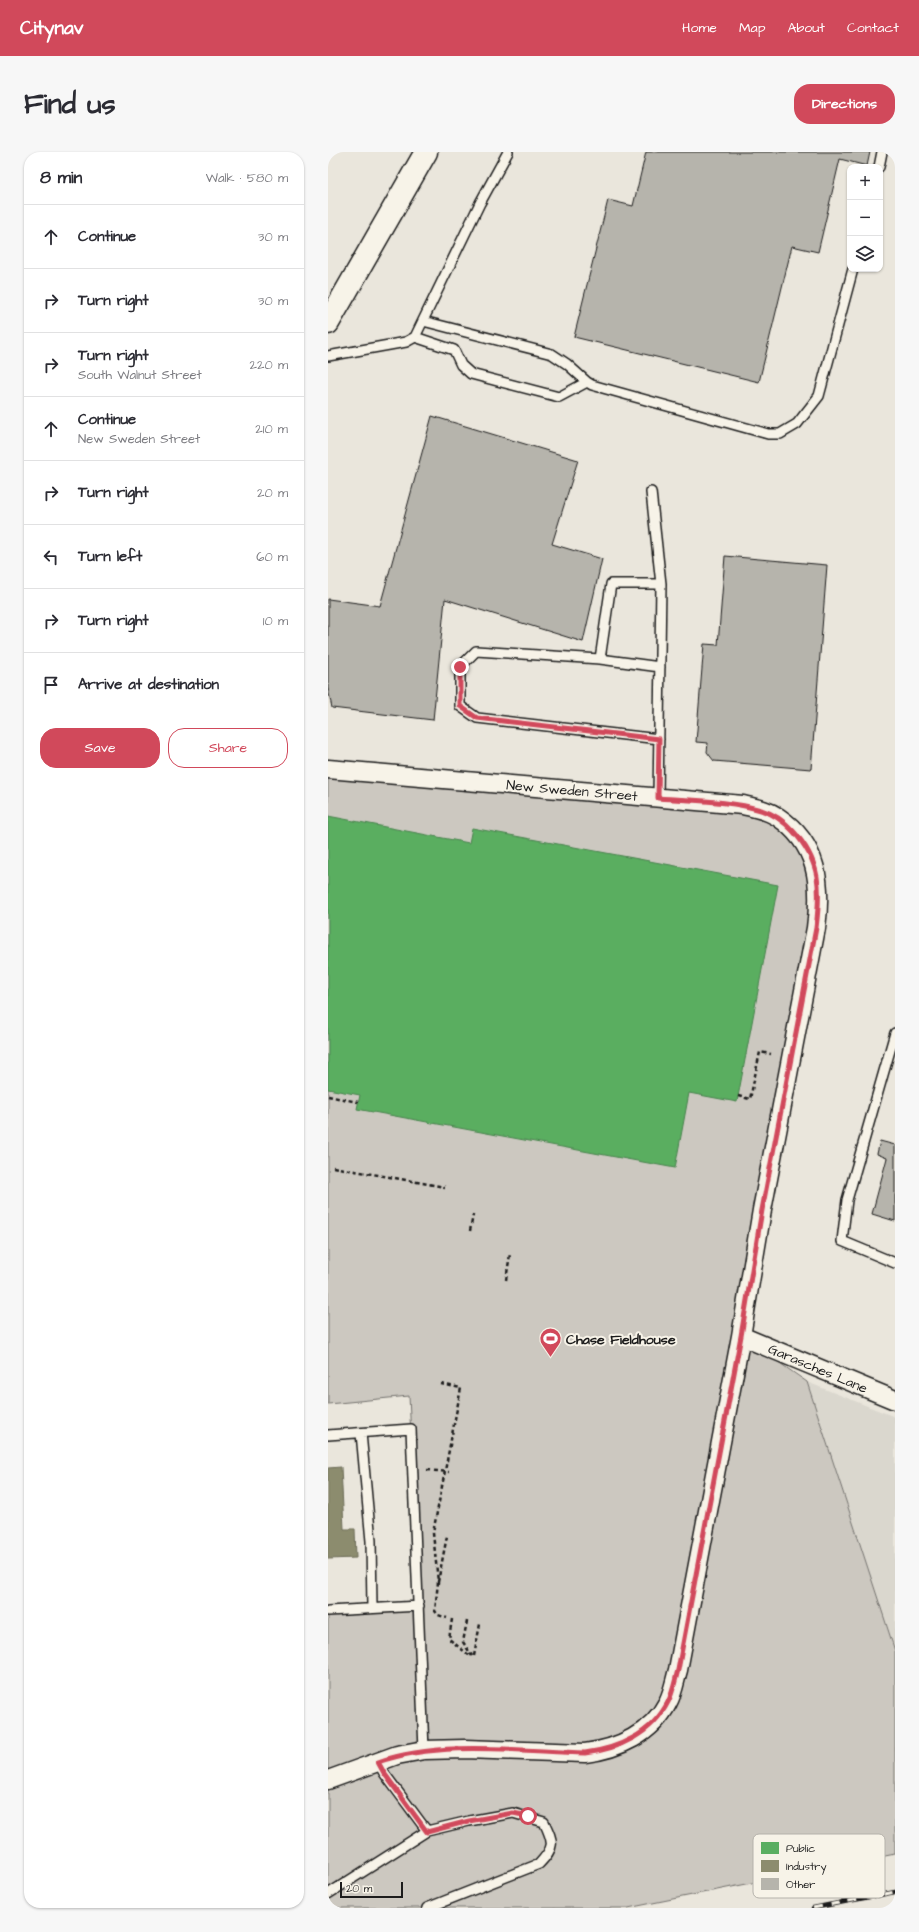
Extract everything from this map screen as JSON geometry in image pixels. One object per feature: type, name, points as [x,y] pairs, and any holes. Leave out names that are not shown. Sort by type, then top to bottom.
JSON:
[{"type":"main road","points":[[328,323],[426,152]]},
{"type":"street","name":"New Sweden Street","points":[[328,769],[743,805],[762,810],[778,817],[803,842],[812,857],[817,872],[819,891],[816,928],[762,1210],[741,1336],[678,1670],[668,1702],[657,1718],[645,1730],[632,1739],[602,1751],[585,1753],[465,1749],[424,1750],[397,1755],[328,1780]]},
{"type":"street","name":"Garasches Lane","points":[[741,1336],[895,1400]]},
{"type":"lane","points":[[328,356],[406,342],[415,337],[480,203],[508,152]]},
{"type":"lane","points":[[880,164],[882,152]]},
{"type":"lane","points":[[423,321],[552,354],[567,364],[587,382],[768,434],[780,434],[797,424],[819,396],[852,272]]},
{"type":"lane","points":[[415,337],[454,350],[462,365],[471,374],[525,389],[559,397],[587,382]]},
{"type":"lane","points":[[651,492],[661,584],[658,798]]},
{"type":"lane","points":[[600,659],[610,584],[661,584]]},
{"type":"lane","points":[[659,739],[477,718],[460,706],[460,667],[476,651],[600,659],[660,667]]},
{"type":"lane","points":[[895,1033],[847,1200],[842,1240],[895,1264]]},
{"type":"lane","points":[[328,1435],[411,1429],[424,1750]]},
{"type":"lane","points":[[361,1432],[371,1541],[372,1608]]},
{"type":"lane","points":[[328,1611],[419,1606]]},
{"type":"lane","points":[[378,1762],[384,1773],[427,1832]]},
{"type":"lane","points":[[328,1894],[427,1832],[469,1821],[513,1813],[544,1822],[552,1840],[550,1853],[539,1864],[427,1908]]},
{"type":"path","points":[[738,1096],[750,1099],[760,1052],[771,1054]]},
{"type":"path","points":[[328,1096],[358,1102]]},
{"type":"path","points":[[333,1167],[444,1187]]},
{"type":"path","points":[[470,1231],[472,1215]]},
{"type":"path","points":[[506,1280],[510,1254]]},
{"type":"path","points":[[438,1582],[436,1576],[434,1533],[447,1471],[461,1388],[441,1384]]},
{"type":"path","points":[[412,1471],[432,1469],[447,1471]]},
{"type":"path","points":[[447,1618],[438,1615],[435,1611],[438,1582],[448,1536]]},
{"type":"path","points":[[452,1619],[449,1639],[472,1656]]},
{"type":"path","points":[[467,1621],[463,1642],[472,1656]]},
{"type":"path","points":[[472,1656],[480,1624]]},
{"type":"shaded area","name":"Chase Fieldhouse","points":[[328,769],[778,817],[817,872],[741,1336],[807,1382],[895,1651],[895,1854],[885,1856],[885,1834],[753,1834],[753,1883],[628,1908],[328,1908],[328,1611],[419,1605],[409,1396],[328,1404]]},
{"type":"shaded area","points":[[807,1382],[895,1417],[895,1651]]},
{"type":"building: Public","points":[[328,816],[469,843],[472,828],[778,885],[737,1102],[689,1093],[675,1168],[357,1109],[360,1095],[328,1089]]},
{"type":"building: Industry","points":[[341,1467],[344,1529],[355,1529],[356,1558],[328,1559],[328,1468]]},
{"type":"building: Other","points":[[646,152],[870,152],[867,164],[859,164],[840,159],[818,252],[792,246],[759,382],[574,337],[608,200],[633,206]]},
{"type":"building: Other","points":[[432,416],[578,460],[552,544],[602,559],[583,642],[445,599],[433,720],[332,708],[328,688],[328,599],[380,606]]},
{"type":"building: Other","points":[[725,556],[827,565],[811,769],[714,761],[707,752],[708,743],[696,742],[704,644],[718,645]]},
{"type":"building: Other","points":[[880,1141],[895,1145],[895,1221],[872,1214],[887,1158],[877,1154]]},
{"type":"railway","points":[[885,1894],[895,1892]]},
{"type":"railway","points":[[813,1908],[864,1898]]},
{"type":"place","name":"Chase Fieldhouse","points":[[551,1358]]},
{"type":"route","points":[[460,667],[460,706],[477,718],[659,739],[658,798],[743,805],[762,810],[778,817],[803,842],[812,857],[817,872],[819,891],[816,928],[762,1210],[741,1336],[678,1670],[668,1702],[657,1718],[645,1730],[632,1739],[602,1751],[585,1753],[465,1749],[424,1750],[397,1755],[378,1762],[384,1773],[427,1832],[469,1821],[513,1813],[528,1816]]}]
